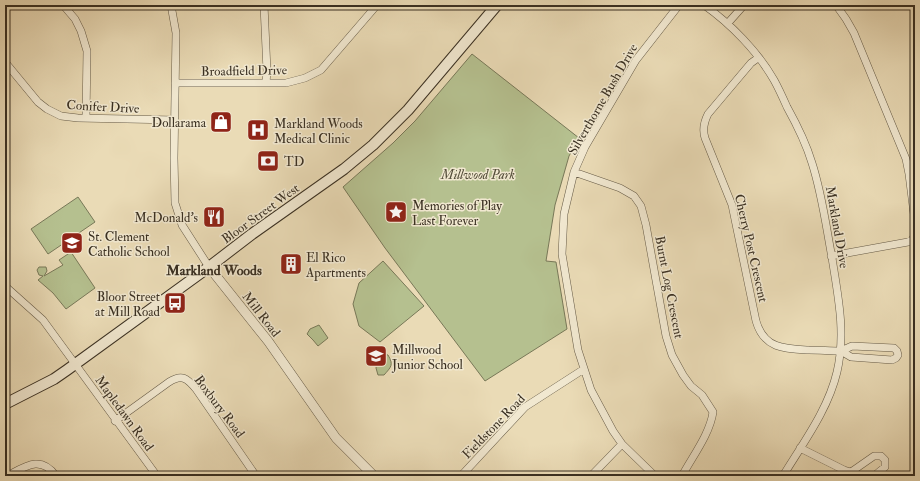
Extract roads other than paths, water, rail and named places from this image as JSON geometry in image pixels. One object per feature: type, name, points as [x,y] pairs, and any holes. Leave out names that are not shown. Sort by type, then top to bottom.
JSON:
[{"type":"main road","name":"Bloor Street West","points":[[5,404],[54,379],[209,267],[252,234],[344,169],[373,145],[408,110],[497,5]]},
{"type":"street","points":[[63,5],[75,19],[81,31],[87,52],[86,118]]},
{"type":"street","name":"Mill Road","points":[[171,5],[176,33],[175,203],[182,225],[209,267],[268,341],[336,438],[371,475]]},
{"type":"street","points":[[264,5],[267,71],[266,83]]},
{"type":"street","name":"Broadfield Drive","points":[[175,83],[286,83],[297,81],[313,75],[322,70],[377,5]]},
{"type":"street","name":"Silverthorne Bush Drive","points":[[654,476],[622,444],[590,390],[578,350],[562,254],[564,214],[574,172],[585,146],[636,60],[679,5]]},
{"type":"street","name":"Markland Drive","points":[[704,5],[728,23],[758,58],[774,80],[800,130],[812,161],[820,190],[841,316],[841,351],[835,382],[828,401],[818,420],[783,476]]},
{"type":"street","points":[[728,23],[744,5]]},
{"type":"street","points":[[836,5],[846,19],[856,38],[906,159],[915,222]]},
{"type":"street","name":"Cherry Post Crescent","points":[[758,58],[751,63],[708,114],[704,121],[703,128],[705,138],[734,210],[758,329],[762,336],[780,348],[841,351]]},
{"type":"street","name":"Conifer Drive","points":[[5,62],[38,102],[47,110],[61,116],[175,120]]},
{"type":"street","name":"Burnt Log Crescent","points":[[574,172],[628,192],[634,196],[642,211],[666,336],[672,355],[683,375],[691,386],[702,396],[713,412],[712,421],[682,476]]},
{"type":"street","points":[[831,256],[908,242],[912,240],[915,235]]},
{"type":"street","name":"Mapledawn Road","points":[[5,286],[44,320],[115,421],[157,476]]},
{"type":"street","points":[[852,346],[894,348],[898,353],[896,358],[890,360],[851,357],[841,351],[852,346]]},
{"type":"street","name":"Fieldstone Road","points":[[461,476],[525,407],[584,369]]},
{"type":"street","name":"Boxbury Road","points":[[115,421],[169,382],[179,378],[185,378],[196,389],[256,476]]},
{"type":"street","points":[[591,476],[622,444]]},
{"type":"street","points":[[800,448],[853,474],[874,456],[881,456],[885,460],[885,467],[874,476]]},
{"type":"street","points":[[7,476],[30,465],[40,463],[49,468],[56,476]]},
{"type":"place","name":"Dollarama","points":[[221,122]]},
{"type":"place","name":"Markland Woods Medical Clinic","points":[[258,130]]},
{"type":"place","name":"TD","points":[[268,161]]},
{"type":"place","name":"Memories of Play Last Forever","points":[[396,212]]},
{"type":"place","name":"McDonald's","points":[[214,217]]},
{"type":"place","name":"St. Clement Catholic School","points":[[72,243]]},
{"type":"place","name":"El Rico Apartments","points":[[291,264]]},
{"type":"place","name":"Bloor Street at Mill Road","points":[[175,303]]},
{"type":"place","name":"Millwood Junior School","points":[[376,356]]},
{"type":"district","name":"Markland Woods","points":[[214,270]]},
{"type":"park label","name":"Millwood Park","points":[[478,174]]}]
